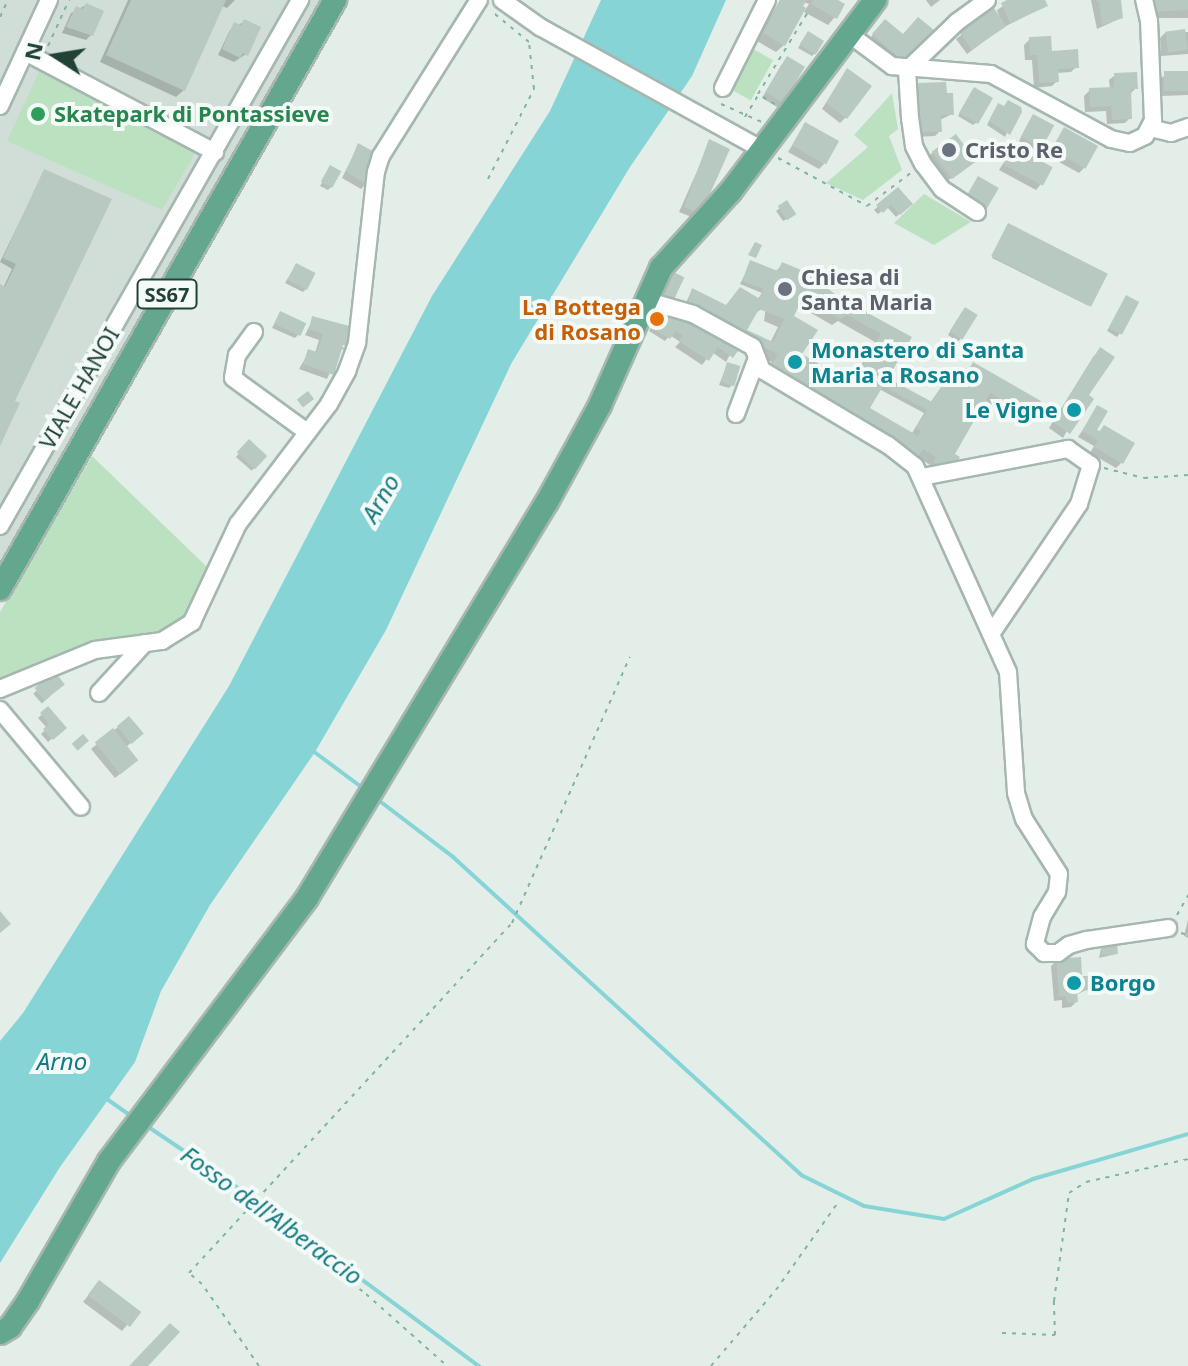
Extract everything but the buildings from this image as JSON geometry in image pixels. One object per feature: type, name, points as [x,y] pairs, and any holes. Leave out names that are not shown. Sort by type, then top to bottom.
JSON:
[{"type":"main road","name":"SS67","points":[[0,589],[335,0]]},
{"type":"main road","points":[[0,1333],[10,1327],[28,1301],[109,1161],[307,898],[547,502],[600,405],[661,268],[707,220],[763,150],[875,0]]},
{"type":"street","points":[[0,106],[49,0]]},
{"type":"street","name":"VIALE HANOI","points":[[0,526],[300,0]]},
{"type":"street","points":[[0,689],[95,650],[162,641],[192,622],[238,524],[329,404],[357,343],[376,172],[381,156],[481,0]]},
{"type":"street","points":[[502,0],[540,27],[763,150]]},
{"type":"street","points":[[722,96],[767,0]]},
{"type":"street","points":[[907,70],[957,22],[987,0]]},
{"type":"street","points":[[849,34],[884,62],[907,70],[965,69],[991,74],[1123,143],[1137,141],[1150,128],[1154,111],[1149,21],[1144,0]]},
{"type":"street","points":[[25,52],[215,152]]},
{"type":"street","points":[[907,70],[912,132],[923,164],[942,189],[977,212]]},
{"type":"street","points":[[1150,128],[1171,133],[1188,127]]},
{"type":"street","points":[[648,301],[702,318],[753,347],[762,370],[888,445],[915,466],[922,477],[1008,672],[1016,793],[1024,819],[1059,874],[1057,892],[1042,917],[1035,944],[1044,953],[1058,953],[1069,945],[1087,940],[1168,928]]},
{"type":"street","points":[[254,332],[237,355],[233,378],[307,432]]},
{"type":"street","points":[[736,414],[757,358]]},
{"type":"street","points":[[922,477],[1068,449],[1091,465],[1079,504],[991,634]]},
{"type":"street","points":[[99,693],[145,643]]},
{"type":"street","points":[[0,710],[81,807]]},
{"type":"path","points":[[0,17],[8,0]]},
{"type":"path","points":[[44,54],[69,0]]},
{"type":"path","points":[[481,0],[529,42],[534,89],[488,179]]},
{"type":"path","points":[[745,117],[808,12]]},
{"type":"path","points":[[758,94],[790,113]]},
{"type":"path","points":[[722,96],[745,117],[767,121]]},
{"type":"path","points":[[763,150],[867,206],[923,164]]},
{"type":"path","points":[[1091,465],[1144,478],[1188,475]]},
{"type":"path","points":[[259,1366],[202,1284],[189,1273],[512,923],[630,657]]},
{"type":"path","points":[[1168,928],[1188,895]]},
{"type":"path","points":[[1002,1333],[1055,1335],[1054,1301],[1069,1193],[1086,1182],[1188,1159]]},
{"type":"path","points":[[711,1366],[776,1290],[839,1201]]},
{"type":"path","points":[[248,1209],[304,1246],[366,1294],[447,1366]]},
{"type":"shaded area","points":[[0,0],[325,0],[0,568]]},
{"type":"green space","points":[[753,49],[773,60],[751,100],[731,89]]},
{"type":"green space","points":[[42,65],[52,70],[52,77],[70,87],[81,85],[198,148],[162,210],[7,141]]},
{"type":"green space","points":[[892,93],[898,129],[889,136],[902,170],[863,200],[826,183],[868,147],[854,135]]},
{"type":"green space","points":[[924,194],[971,222],[934,245],[894,223]]},
{"type":"green space","points":[[92,456],[206,566],[206,582],[183,623],[161,635],[0,685],[0,612]]},
{"type":"water","name":"Arno","points":[[601,0],[726,0],[692,76],[630,167],[511,364],[386,630],[315,752],[210,905],[161,991],[135,1062],[60,1167],[0,1263],[0,1041],[23,1013],[229,686],[432,296],[550,111]]},
{"type":"waterway","points":[[313,751],[364,789]]},
{"type":"waterway","points":[[377,799],[453,857],[801,1175],[864,1206],[944,1219],[1033,1179],[1188,1134]]},
{"type":"waterway","name":"Fosso dell'Alberaccio","points":[[104,1097],[133,1117]]},
{"type":"waterway","name":"Fosso dell'Alberaccio","points":[[144,1124],[230,1182],[479,1366]]},
{"type":"place","name":"Skatepark di Pontassieve","points":[[38,114]]},
{"type":"place","name":"Cristo Re","points":[[949,150]]},
{"type":"place","name":"Chiesa di Santa Maria","points":[[785,289]]},
{"type":"place","name":"La Bottega di Rosano","points":[[657,319]]},
{"type":"place","name":"Monastero di Santa Maria a Rosano","points":[[795,362]]},
{"type":"place","name":"Le Vigne","points":[[1074,410]]},
{"type":"place","name":"Borgo","points":[[1074,983]]}]
